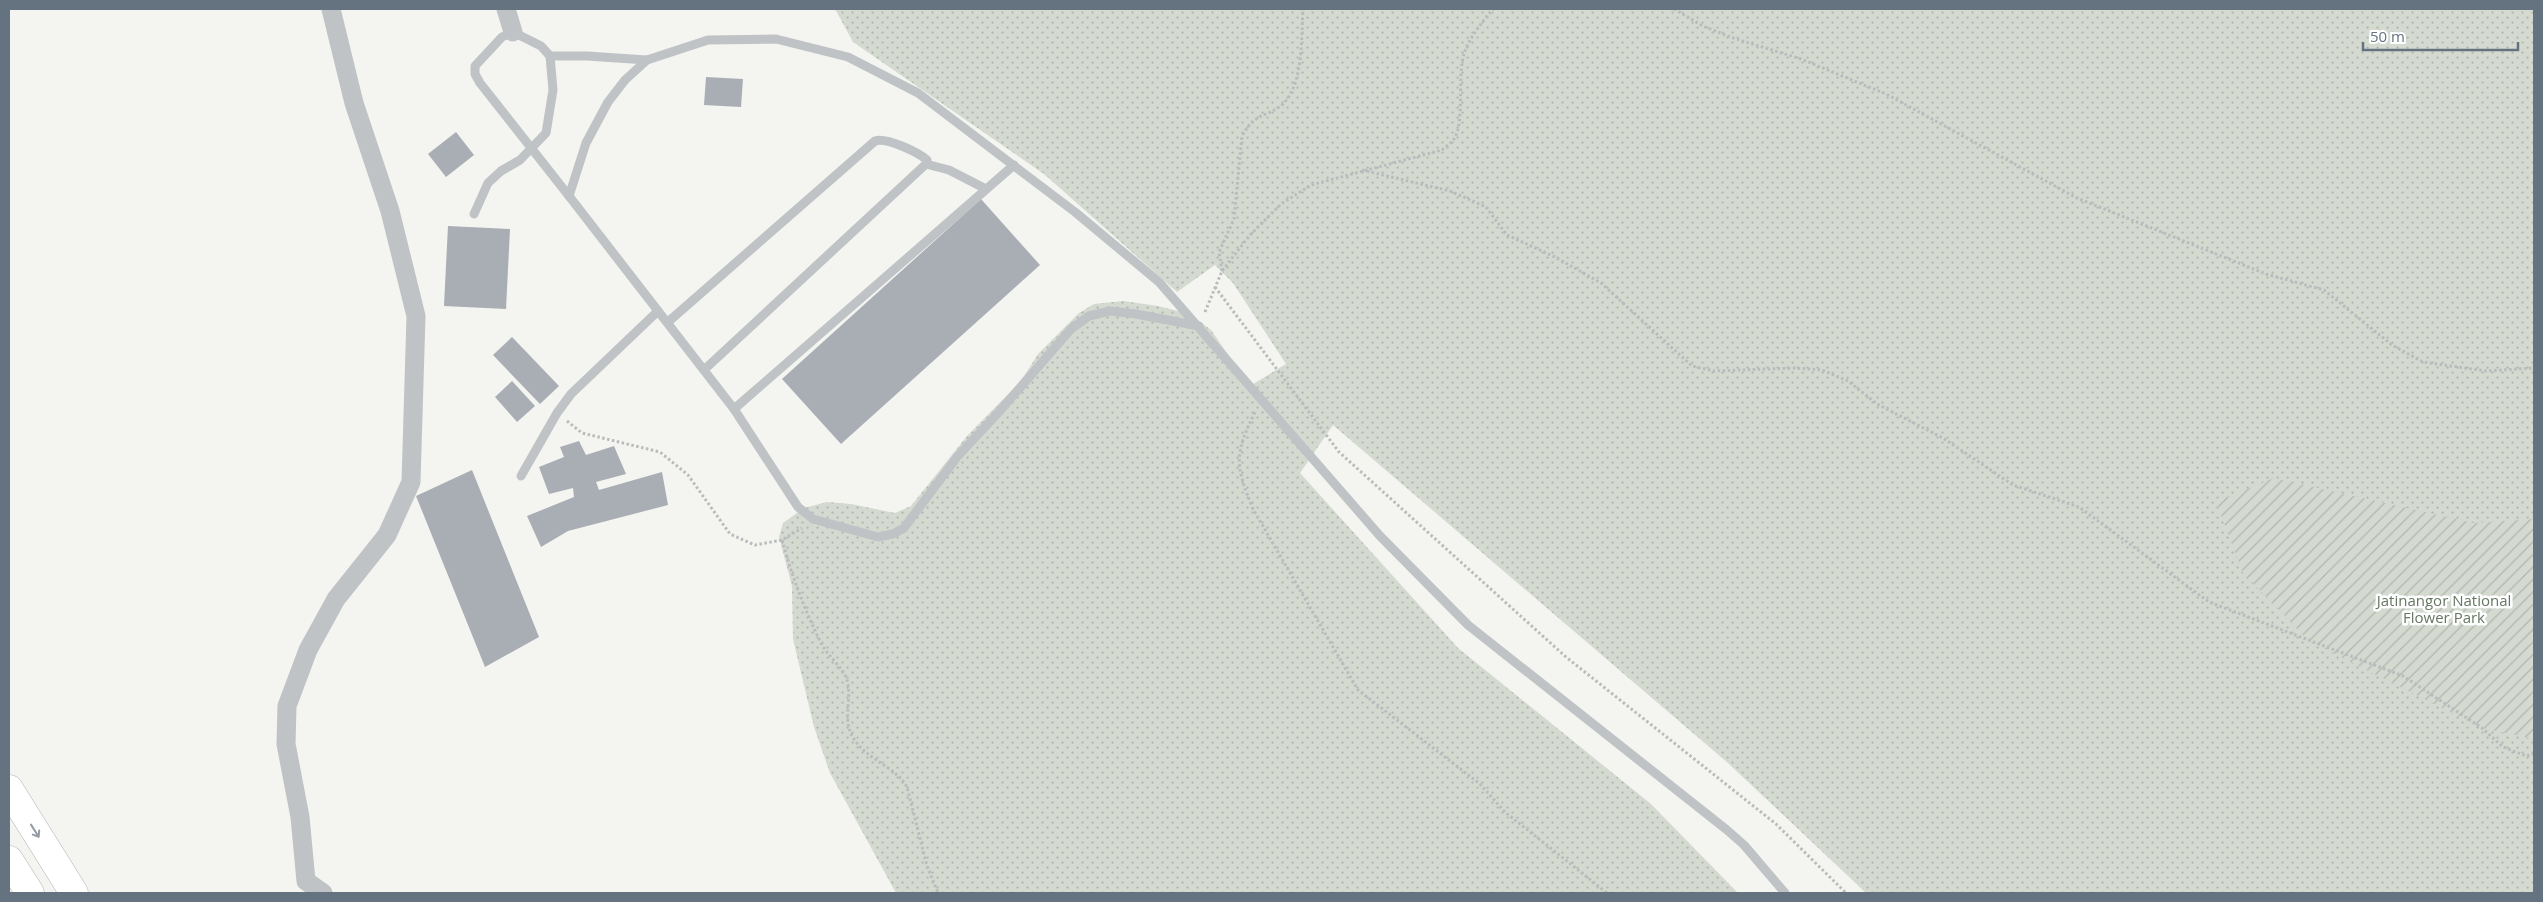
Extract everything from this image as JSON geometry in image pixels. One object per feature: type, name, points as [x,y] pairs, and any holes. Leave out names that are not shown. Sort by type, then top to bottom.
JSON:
[{"type":"highway","points":[[9,789],[74,893]]},
{"type":"highway","points":[[9,860],[30,893]]},
{"type":"street","points":[[323,893],[306,881],[300,817],[286,744],[287,706],[308,650],[326,616],[336,599],[387,535],[411,482],[416,316],[390,211],[354,103],[332,9]]},
{"type":"street","points":[[506,9],[513,32]]},
{"type":"lane","points":[[474,214],[488,183],[501,171],[520,160],[530,149],[546,133],[554,90],[550,56],[541,46],[513,32],[502,37],[480,59],[475,66],[475,74],[530,149],[705,370],[734,409],[798,506],[813,519],[878,537],[893,534],[904,528],[957,458],[1071,329],[1089,316],[1110,311],[1199,326]]},
{"type":"lane","points":[[550,56],[587,56],[647,60],[708,40],[776,39],[848,57],[918,93],[1014,165],[1151,276],[1199,326],[1380,536],[1468,625],[1727,830],[1744,845],[1785,893]]},
{"type":"lane","points":[[569,196],[586,143],[608,102],[625,80],[647,60]]},
{"type":"lane","points":[[668,322],[875,141],[881,139],[888,141],[924,158],[926,164]]},
{"type":"lane","points":[[926,164],[949,170],[986,189]]},
{"type":"lane","points":[[705,370],[926,164]]},
{"type":"lane","points":[[734,409],[1014,165]]},
{"type":"lane","points":[[521,476],[557,413],[571,394],[658,311]]},
{"type":"path","points":[[1222,271],[1219,252],[1234,219],[1242,136],[1248,124],[1284,103],[1299,75],[1303,9]]},
{"type":"path","points":[[1199,326],[1222,271],[1250,235],[1281,204],[1311,185],[1442,150],[1454,139],[1460,112],[1459,77],[1464,53],[1481,23],[1493,9]]},
{"type":"path","points":[[1674,9],[1703,26],[1730,37],[1801,59],[1886,94],[2077,198],[2266,274],[2324,290],[2392,345],[2423,362],[2486,371],[2534,368]]},
{"type":"path","points":[[1362,170],[1450,191],[1486,207],[1507,235],[1555,257],[1601,283],[1692,366],[1714,371],[1795,368],[1822,370],[1848,381],[1877,404],[1943,438],[2013,485],[2079,507],[2209,602],[2403,676],[2482,728],[2503,746],[2526,756],[2534,754]]},
{"type":"path","points":[[1215,287],[1339,452],[1566,657],[1776,824],[1846,893]]},
{"type":"path","points":[[1261,400],[1242,438],[1238,458],[1242,481],[1253,509],[1358,690],[1480,784],[1505,812],[1606,893]]},
{"type":"path","points":[[557,413],[582,433],[660,452],[688,475],[730,534],[754,545],[782,540],[810,524],[840,525]]},
{"type":"path","points":[[782,540],[795,588],[818,637],[847,679],[846,722],[854,740],[880,763],[901,776],[907,787],[927,866],[938,893]]},
{"type":"green space","points":[[835,9],[2534,9],[2534,893],[1866,893],[1728,763],[1333,425],[1300,473],[1458,648],[1651,804],[1738,893],[896,893],[830,773],[814,727],[793,639],[792,586],[779,537],[783,523],[804,508],[827,502],[851,504],[895,513],[911,506],[967,436],[1021,381],[1038,354],[1079,313],[1094,304],[1123,301],[1158,306],[1190,314],[1211,330],[1250,386],[1286,364],[1233,283],[1215,265],[1177,292],[1044,174],[853,42]]},
{"type":"green space","name":"Jatinangor National Flower Park","points":[[2274,478],[2474,523],[2534,519],[2534,739],[2482,728],[2309,641],[2243,573],[2216,502]]},
{"type":"building","points":[[706,77],[743,79],[741,107],[704,105]]},
{"type":"building","points":[[456,132],[474,155],[446,177],[428,154]]},
{"type":"building","points":[[981,199],[1040,265],[841,444],[782,379]]},
{"type":"building","points":[[448,226],[510,229],[506,309],[444,306]]},
{"type":"building","points":[[512,337],[559,386],[540,404],[493,355]]},
{"type":"building","points":[[512,381],[535,406],[517,422],[495,397]]},
{"type":"building","points":[[579,441],[586,455],[614,446],[626,474],[596,482],[599,490],[662,472],[668,505],[568,531],[541,547],[527,516],[574,497],[573,488],[549,494],[539,467],[564,457],[560,447]]},
{"type":"building","points":[[472,470],[539,637],[485,667],[416,496]]}]
